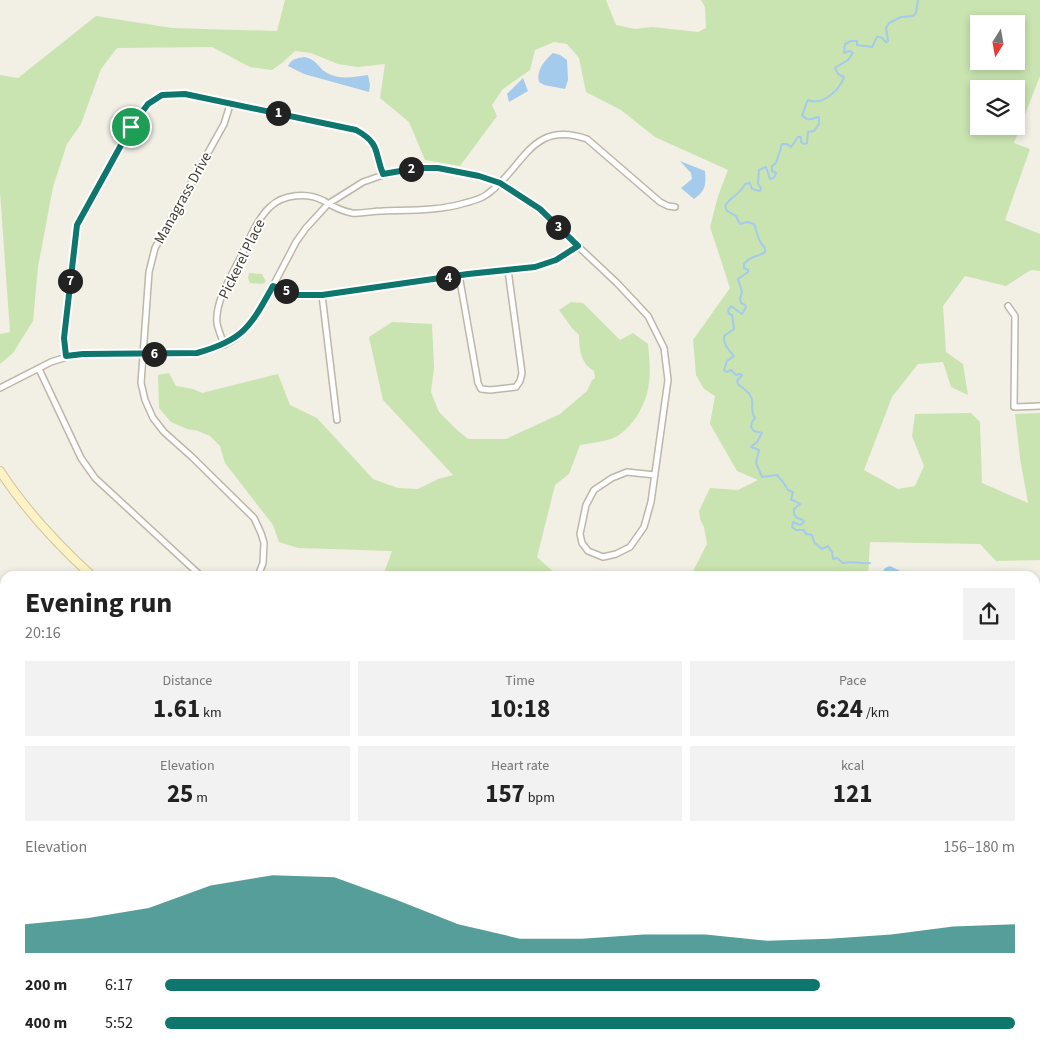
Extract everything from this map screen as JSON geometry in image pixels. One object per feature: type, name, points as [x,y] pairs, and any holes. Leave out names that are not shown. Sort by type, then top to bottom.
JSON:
[{"type":"main road","points":[[0,471],[36,520],[87,571]]},
{"type":"street","points":[[66,356],[64,338],[77,225],[131,127],[148,104],[162,95],[185,94],[356,130],[373,142],[383,174]]},
{"type":"street","name":"Managrass Drive","points":[[230,105],[224,124],[155,248],[149,272],[141,384],[145,400],[153,418],[164,432],[254,518],[264,543],[263,563],[260,571]]},
{"type":"street","name":"Pickerel Place","points":[[224,344],[217,323],[217,313],[222,296],[264,214],[270,206],[291,196],[303,196],[322,200],[351,213],[404,211],[464,204],[485,196],[541,140],[562,134],[576,135],[587,139],[660,202],[675,207]]},
{"type":"street","points":[[0,387],[66,356],[83,354],[197,353],[224,344],[246,329],[273,286],[296,242],[328,204],[363,182],[383,174],[418,168],[438,168],[479,176],[500,183],[540,209],[617,283],[648,316],[664,348],[668,380],[655,474],[651,502],[644,527],[630,547],[616,554],[603,558],[588,552],[582,543],[580,534],[586,505],[594,490],[612,478],[627,472],[655,474]]},
{"type":"street","points":[[273,286],[296,295],[322,295],[459,275],[535,267],[556,260],[578,246]]},
{"type":"street","points":[[459,275],[478,383],[481,389],[490,390],[516,387],[522,374],[508,270]]},
{"type":"street","points":[[322,295],[337,420]]},
{"type":"street","points":[[1008,306],[1015,316],[1014,406],[1040,406]]},
{"type":"street","points":[[39,369],[81,458],[95,478],[196,571]]},
{"type":"green space","points":[[285,0],[606,0],[616,25],[635,29],[652,27],[698,32],[706,28],[705,7],[701,0],[1040,0],[1040,76],[1025,115],[1025,80],[970,80],[970,135],[1017,135],[1014,143],[1030,149],[1005,220],[1040,234],[1040,271],[1031,270],[1006,286],[965,276],[943,306],[946,352],[963,364],[968,395],[951,387],[943,362],[918,364],[892,397],[864,470],[898,489],[915,486],[924,466],[912,436],[915,414],[971,413],[980,422],[982,483],[1028,503],[1015,414],[1040,413],[1040,560],[996,561],[980,544],[870,542],[868,571],[693,571],[707,544],[699,511],[710,488],[738,490],[758,480],[737,471],[710,424],[715,396],[704,389],[696,375],[693,340],[730,288],[710,227],[718,196],[728,170],[655,137],[621,110],[586,92],[579,58],[567,44],[554,42],[535,50],[530,70],[503,89],[492,105],[497,116],[460,166],[425,160],[409,122],[380,98],[385,64],[358,67],[338,64],[311,53],[295,51],[272,70],[250,67],[212,47],[117,48],[101,69],[81,124],[67,144],[53,187],[38,267],[33,321],[13,353],[0,364],[0,334],[10,332],[0,192],[0,75],[18,78],[96,16],[172,28],[277,31]]},
{"type":"green space","points":[[249,273],[262,274],[266,282],[262,284],[250,283]]},
{"type":"green space","points":[[571,302],[583,303],[620,340],[633,333],[648,344],[650,373],[645,399],[632,423],[622,433],[611,439],[580,445],[569,474],[555,485],[537,557],[552,571],[385,571],[392,551],[298,548],[279,542],[273,525],[225,463],[220,446],[210,436],[171,422],[159,408],[158,375],[169,373],[176,386],[193,389],[202,393],[278,374],[290,405],[317,418],[373,479],[398,488],[418,489],[438,479],[453,475],[383,400],[369,337],[392,322],[432,324],[434,367],[431,392],[439,412],[468,439],[506,439],[560,414],[587,391],[592,380],[595,378],[594,371],[586,364],[582,356],[579,335],[559,310]]},
{"type":"water","points":[[553,53],[567,60],[568,80],[565,89],[544,85],[539,82],[540,69]]},
{"type":"water","points":[[304,57],[315,62],[327,73],[337,77],[368,75],[369,92],[304,74],[288,66],[293,60]]},
{"type":"water","points":[[523,78],[528,91],[509,102],[507,94]]},
{"type":"water","points":[[680,161],[705,171],[704,187],[701,193],[694,199],[681,188],[692,179],[691,173]]},
{"type":"water","points":[[890,566],[900,571],[883,571]]},
{"type":"waterway","points":[[870,563],[843,563],[837,558],[833,559],[832,552],[828,546],[822,549],[814,542],[812,535],[806,534],[804,530],[796,530],[792,527],[793,522],[800,525],[804,522],[794,514],[794,509],[800,504],[791,500],[793,492],[788,490],[777,475],[762,477],[756,463],[759,450],[751,447],[757,442],[762,433],[754,431],[751,427],[755,418],[752,411],[752,398],[737,381],[742,375],[736,375],[731,370],[727,372],[724,370],[727,361],[734,356],[725,344],[724,336],[734,329],[732,315],[729,314],[728,310],[731,306],[742,314],[746,307],[741,303],[742,292],[738,279],[748,272],[744,268],[744,264],[752,257],[765,252],[765,248],[759,240],[754,224],[747,222],[740,224],[736,216],[727,211],[725,206],[745,184],[750,183],[752,189],[760,191],[761,188],[758,184],[759,170],[766,167],[770,179],[774,178],[776,173],[772,171],[772,166],[776,163],[782,144],[787,144],[791,147],[798,137],[801,137],[801,142],[807,143],[808,132],[814,131],[819,124],[819,117],[806,119],[802,115],[806,104],[808,100],[819,101],[829,96],[842,82],[844,77],[838,74],[835,68],[848,60],[853,53],[849,51],[844,53],[845,44],[857,41],[857,45],[872,47],[877,37],[881,37],[886,42],[888,41],[886,28],[889,23],[901,17],[913,16],[916,13],[918,0]]},
{"type":"route","points":[[185,94],[230,105],[349,128],[367,136],[373,142],[383,174],[418,168],[438,168],[479,176],[500,183],[540,209],[578,246],[556,260],[535,267],[468,274],[322,295],[296,295],[273,286],[246,329],[236,338],[212,349],[197,353],[83,354],[66,356],[64,338],[77,225],[131,127],[148,104],[162,95],[185,94]]}]
